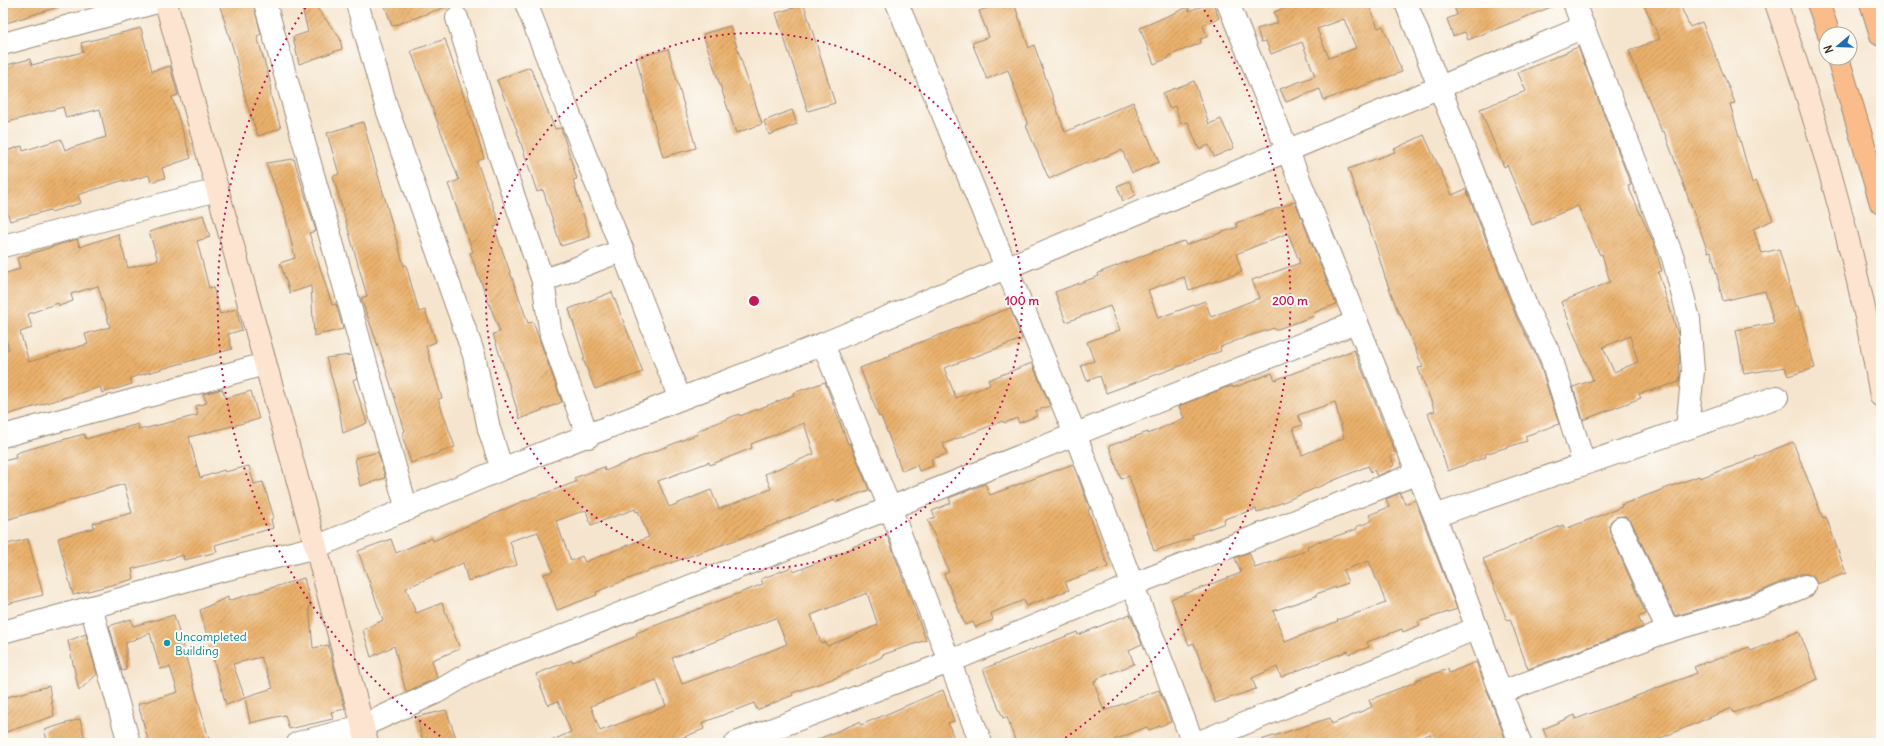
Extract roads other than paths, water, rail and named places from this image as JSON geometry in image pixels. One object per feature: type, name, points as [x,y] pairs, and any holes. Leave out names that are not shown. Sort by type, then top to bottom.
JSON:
[{"type":"highway","points":[[1818,3],[1826,26]]},
{"type":"highway","points":[[1871,3],[1881,35]]},
{"type":"highway","points":[[1840,66],[1881,203]]},
{"type":"street","points":[[3,44],[154,3]]},
{"type":"street","points":[[166,3],[316,547],[365,734]]},
{"type":"street","points":[[265,3],[407,510]]},
{"type":"street","points":[[357,3],[387,109],[474,354],[489,429],[502,469]]},
{"type":"street","points":[[526,3],[680,399]]},
{"type":"street","points":[[896,3],[1075,434],[1193,743]]},
{"type":"street","points":[[1228,3],[1418,472],[1520,743]]},
{"type":"street","points":[[1406,3],[1528,311],[1551,357],[1584,464]]},
{"type":"street","points":[[1574,3],[1673,258],[1689,319],[1693,371],[1687,428]]},
{"type":"street","points":[[1776,3],[1798,66],[1842,218],[1873,349],[1881,396]]},
{"type":"street","points":[[457,18],[496,145],[543,280],[551,335],[588,437]]},
{"type":"street","points":[[3,632],[316,547],[502,469],[588,437],[680,399],[823,344],[1584,27]]},
{"type":"street","points":[[3,246],[217,190]]},
{"type":"street","points":[[543,280],[623,250]]},
{"type":"street","points":[[298,743],[365,734],[473,671],[890,508],[1357,322]]},
{"type":"street","points":[[823,344],[890,508],[981,743]]},
{"type":"street","points":[[3,436],[266,364]]},
{"type":"street","points":[[1435,516],[1777,397]]},
{"type":"street","points":[[736,743],[949,662],[1132,586],[1418,472]]},
{"type":"street","points":[[1621,528],[1668,631]]},
{"type":"street","points":[[1502,692],[1668,631],[1765,603],[1805,586]]},
{"type":"street","points":[[91,607],[129,743]]},
{"type":"street","points":[[1197,743],[1477,628]]},
{"type":"place","name":"Uncompleted Building","points":[[167,643]]}]
